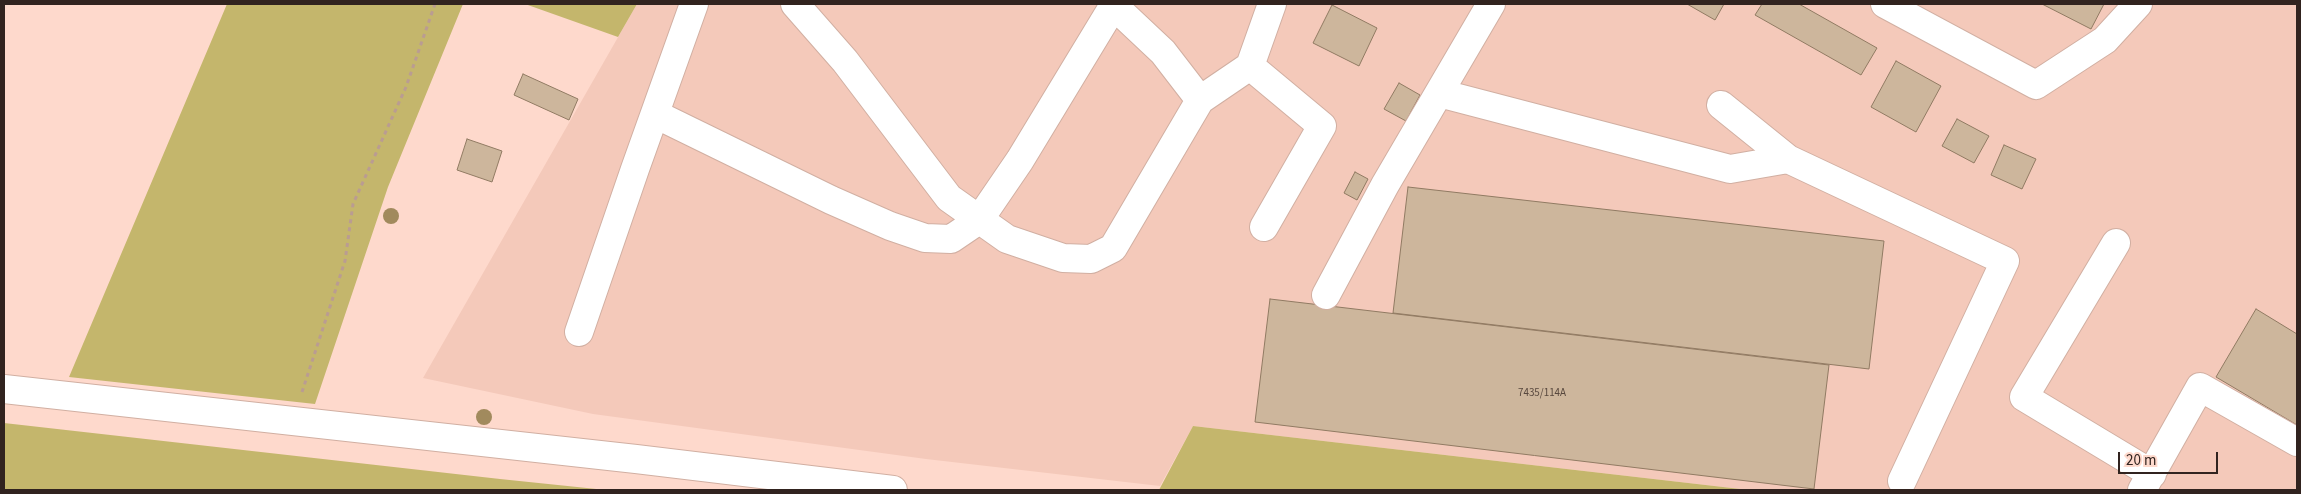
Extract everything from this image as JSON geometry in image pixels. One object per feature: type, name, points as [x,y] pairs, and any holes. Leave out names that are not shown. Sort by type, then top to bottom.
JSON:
[{"type":"lane","points":[[579,332],[694,4]]},
{"type":"lane","points":[[795,4],[845,61],[949,198],[1007,239],[1063,258],[1091,259],[1113,248],[1200,100],[1250,66],[1272,4]]},
{"type":"lane","points":[[1326,295],[1385,185],[1491,4]]},
{"type":"lane","points":[[1885,4],[2036,84],[2105,40],[2138,4]]},
{"type":"lane","points":[[655,114],[831,200],[890,226],[925,238],[951,239],[979,220],[1020,160],[1113,5],[1163,52],[1200,100]]},
{"type":"lane","points":[[1250,66],[1322,126],[1264,227]]},
{"type":"lane","points":[[1439,93],[1730,169],[1788,159]]},
{"type":"lane","points":[[1721,105],[1788,159],[2005,261],[1902,481]]},
{"type":"lane","points":[[2116,243],[2024,396],[2147,482],[2200,387],[2297,442]]},
{"type":"lane","points":[[4,389],[626,458],[893,490]]},
{"type":"path","points":[[301,394],[345,261],[352,204],[406,87],[435,4]]},
{"type":"shaded area","points":[[227,4],[463,4],[388,187],[315,404],[69,377]]},
{"type":"shaded area","points":[[525,4],[637,4],[618,37]]},
{"type":"shaded area","points":[[637,4],[2297,4],[2297,490],[1749,490],[1193,426],[1160,486],[926,459],[593,414],[423,378]]},
{"type":"shaded area","points":[[4,423],[500,479],[606,490],[4,490]]},
{"type":"shaded area","points":[[1193,426],[1749,490],[1159,490]]},
{"type":"building","points":[[1687,4],[1724,4],[1715,20]]},
{"type":"building","points":[[1762,4],[1799,4],[1877,48],[1861,75],[1755,15]]},
{"type":"building","points":[[2042,4],[2104,4],[2091,29]]},
{"type":"building","points":[[1332,5],[1377,28],[1359,66],[1313,43]]},
{"type":"building","points":[[1896,61],[1941,86],[1916,132],[1871,107]]},
{"type":"building","points":[[523,74],[578,99],[569,120],[514,95]]},
{"type":"building","points":[[1399,83],[1420,95],[1406,121],[1384,109]]},
{"type":"building","points":[[1957,119],[1989,136],[1974,163],[1942,146]]},
{"type":"building","points":[[467,139],[502,151],[492,182],[457,170]]},
{"type":"building","points":[[2004,145],[2036,159],[2022,189],[1991,175]]},
{"type":"building","points":[[1355,172],[1368,179],[1357,200],[1344,193]]},
{"type":"building","points":[[1408,187],[1884,241],[1869,369],[1393,313]]},
{"type":"building","points":[[1270,299],[1829,365],[1814,489],[1255,422]]},
{"type":"building","points":[[2256,309],[2297,334],[2297,425],[2216,377]]}]
